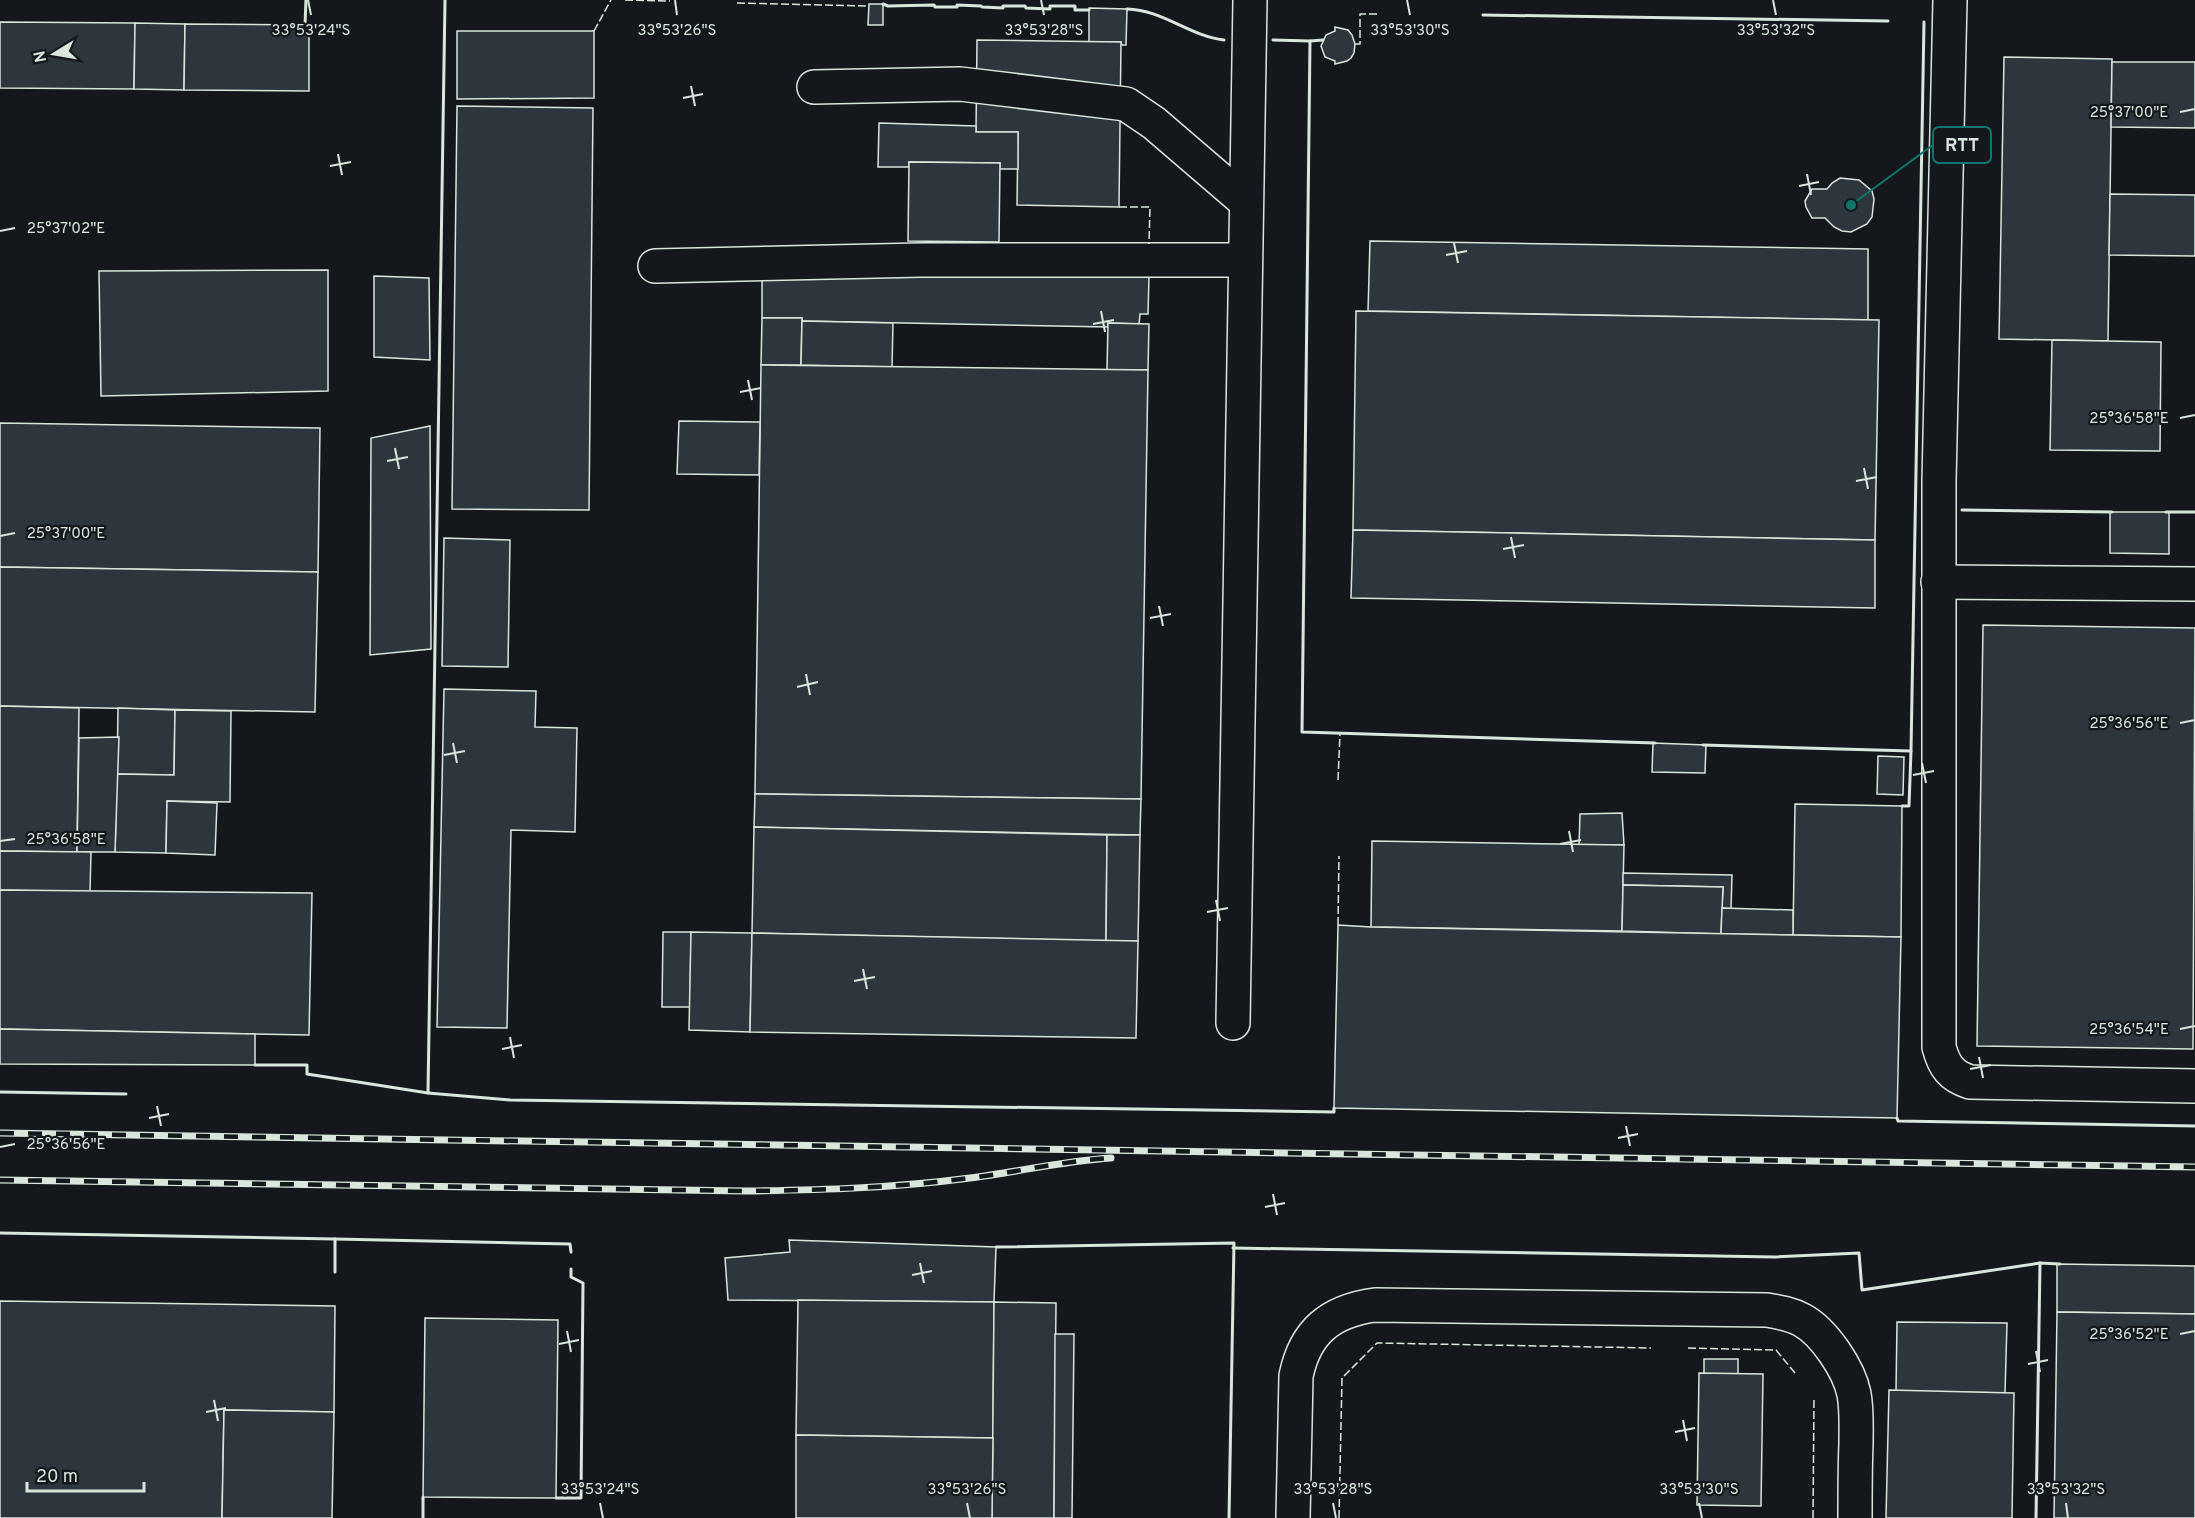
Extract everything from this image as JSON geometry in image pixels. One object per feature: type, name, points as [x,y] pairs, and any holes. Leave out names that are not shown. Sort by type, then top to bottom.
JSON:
[{"type":"lane","points":[[1233,1023],[1250,0]]},
{"type":"lane","points":[[1950,0],[1938,582],[1939,1047],[1942,1061],[1959,1079],[1970,1082],[2195,1086]]},
{"type":"lane","points":[[814,87],[960,84],[1126,104],[1154,123],[1246,202]]},
{"type":"lane","points":[[655,266],[921,260],[1245,260]]},
{"type":"lane","points":[[1938,582],[2195,584]]},
{"type":"lane","points":[[1293,1518],[1296,1376],[1300,1355],[1312,1334],[1332,1318],[1354,1308],[1375,1305],[1786,1312],[1804,1321],[1819,1334],[1837,1356],[1851,1384],[1856,1413],[1855,1518]]},
{"type":"building","points":[[869,4],[883,4],[883,25],[868,25]]},
{"type":"building","points":[[1089,8],[1127,9],[1126,45],[1121,45],[1121,42],[1089,42]]},
{"type":"building","points":[[0,22],[135,23],[134,89],[0,88]]},
{"type":"building","points":[[135,23],[185,24],[184,90],[134,89]]},
{"type":"building","points":[[185,24],[309,25],[309,91],[184,90]]},
{"type":"building","points":[[1335,27],[1348,30],[1355,44],[1351,58],[1335,64],[1335,61],[1325,57],[1321,46],[1326,35],[1335,31]]},
{"type":"building","points":[[457,31],[594,31],[594,98],[457,99]]},
{"type":"building","points":[[977,40],[1121,42],[1119,207],[1017,205],[1018,132],[976,132]]},
{"type":"building","points":[[2004,57],[2112,59],[2108,341],[1999,339]]},
{"type":"building","points":[[2112,62],[2195,62],[2195,128],[2111,127]]},
{"type":"building","points":[[457,106],[593,108],[589,510],[452,509]]},
{"type":"building","points":[[879,123],[976,126],[976,132],[1018,132],[1018,169],[1000,169],[1000,163],[909,162],[909,167],[878,167]]},
{"type":"building","points":[[909,162],[1000,163],[999,242],[908,241]]},
{"type":"building","points":[[1840,178],[1859,180],[1872,191],[1874,199],[1872,217],[1867,224],[1851,232],[1834,227],[1825,218],[1812,218],[1806,207],[1805,201],[1812,189],[1827,189]]},
{"type":"building","points":[[2110,194],[2195,195],[2195,256],[2109,255]]},
{"type":"building","points":[[1370,241],[1868,249],[1868,320],[1368,311]]},
{"type":"building","points":[[328,270],[328,391],[101,396],[99,271]]},
{"type":"building","points":[[762,270],[1149,276],[1148,314],[1140,314],[1139,324],[1108,323],[1108,327],[802,321],[802,318],[762,318]]},
{"type":"building","points":[[374,276],[429,278],[430,360],[374,357]]},
{"type":"building","points":[[1356,311],[1879,320],[1875,540],[1353,530]]},
{"type":"building","points":[[762,318],[802,318],[801,365],[761,365]]},
{"type":"building","points":[[802,321],[893,323],[892,367],[801,365]]},
{"type":"building","points":[[1108,323],[1149,324],[1148,370],[1107,370]]},
{"type":"building","points":[[2052,340],[2161,342],[2160,451],[2050,450]]},
{"type":"building","points":[[761,365],[1148,370],[1141,799],[755,794]]},
{"type":"building","points":[[679,421],[760,422],[759,475],[677,474]]},
{"type":"building","points":[[0,423],[320,428],[318,572],[0,567]]},
{"type":"building","points":[[430,426],[431,649],[370,655],[371,438]]},
{"type":"building","points":[[2110,512],[2169,512],[2169,554],[2110,553]]},
{"type":"building","points":[[1353,530],[1875,540],[1875,608],[1351,598]]},
{"type":"building","points":[[444,538],[510,540],[508,667],[442,666]]},
{"type":"building","points":[[0,567],[318,572],[315,712],[0,706]]},
{"type":"building","points":[[1983,625],[2195,628],[2193,1049],[1977,1046]]},
{"type":"building","points":[[444,689],[536,691],[535,727],[577,728],[575,832],[511,830],[507,1028],[437,1027]]},
{"type":"building","points":[[0,706],[79,708],[77,852],[0,851]]},
{"type":"building","points":[[118,708],[175,710],[174,775],[117,774]]},
{"type":"building","points":[[175,710],[231,711],[230,802],[167,801],[166,853],[115,852],[117,774],[174,775]]},
{"type":"building","points":[[119,737],[115,852],[77,852],[79,738]]},
{"type":"building","points":[[1653,743],[1706,745],[1705,773],[1652,772]]},
{"type":"building","points":[[1878,756],[1904,757],[1903,795],[1877,794]]},
{"type":"building","points":[[755,794],[1141,799],[1140,835],[754,827]]},
{"type":"building","points":[[167,801],[217,803],[215,855],[166,853]]},
{"type":"building","points":[[1795,804],[1902,806],[1901,937],[1793,935]]},
{"type":"building","points":[[1622,813],[1624,845],[1579,845],[1580,814]]},
{"type":"building","points":[[754,827],[1107,835],[1106,941],[752,933]]},
{"type":"building","points":[[1107,835],[1140,835],[1138,941],[1106,941]]},
{"type":"building","points":[[1372,841],[1624,845],[1622,931],[1371,927]]},
{"type":"building","points":[[0,851],[91,852],[90,892],[0,890]]},
{"type":"building","points":[[1623,873],[1732,875],[1731,909],[1722,908],[1723,887],[1623,885]]},
{"type":"building","points":[[1623,885],[1723,887],[1721,934],[1622,931]]},
{"type":"building","points":[[0,890],[312,893],[309,1035],[0,1029]]},
{"type":"building","points":[[1722,908],[1793,910],[1793,935],[1721,934]]},
{"type":"building","points":[[1338,925],[1901,937],[1897,1118],[1334,1108]]},
{"type":"building","points":[[663,932],[691,932],[690,1007],[662,1007]]},
{"type":"building","points":[[691,932],[752,933],[750,1032],[689,1030]]},
{"type":"building","points":[[752,933],[1138,941],[1136,1038],[750,1032]]},
{"type":"building","points":[[0,1029],[255,1034],[255,1065],[0,1064]]},
{"type":"building","points":[[789,1240],[996,1247],[994,1302],[728,1300],[725,1258],[790,1252]]},
{"type":"building","points":[[2057,1264],[2195,1266],[2195,1314],[2057,1312]]},
{"type":"building","points":[[798,1300],[994,1302],[993,1438],[796,1435]]},
{"type":"building","points":[[0,1301],[335,1306],[334,1412],[224,1410],[222,1518],[0,1518]]},
{"type":"building","points":[[994,1302],[1056,1303],[1054,1518],[992,1518]]},
{"type":"building","points":[[2057,1312],[2195,1314],[2195,1518],[2054,1518]]},
{"type":"building","points":[[425,1318],[558,1320],[556,1498],[423,1497]]},
{"type":"building","points":[[1897,1322],[2007,1323],[2005,1393],[1896,1391]]},
{"type":"building","points":[[1055,1334],[1074,1334],[1072,1518],[1054,1518]]},
{"type":"building","points":[[1704,1359],[1738,1359],[1738,1374],[1704,1374]]},
{"type":"building","points":[[1699,1373],[1763,1374],[1761,1506],[1697,1505]]},
{"type":"building","points":[[1889,1390],[2014,1393],[2012,1518],[1886,1518]]},
{"type":"building","points":[[224,1410],[334,1412],[332,1518],[222,1518]]},
{"type":"building","points":[[796,1435],[993,1438],[992,1518],[796,1518]]},
{"type":"railway","points":[[0,1133],[2195,1167]]},
{"type":"railway","points":[[0,1180],[774,1191],[914,1184],[1111,1158]]},
{"type":"fence","points":[[594,31],[611,0]]},
{"type":"fence","points":[[625,0],[670,1]]},
{"type":"fence","points":[[737,3],[868,6]]},
{"type":"fence","points":[[1355,44],[1360,44],[1360,14],[1377,14]]},
{"type":"fence","points":[[1119,207],[1150,207],[1149,244]]},
{"type":"fence","points":[[1338,780],[1340,733]]},
{"type":"fence","points":[[1338,925],[1339,856]]},
{"type":"fence","points":[[1339,1518],[1342,1378],[1377,1343],[1651,1348]]},
{"type":"fence","points":[[1688,1348],[1776,1350],[1795,1373]]},
{"type":"fence","points":[[1813,1518],[1814,1397]]},
{"type":"wall","points":[[305,25],[306,0]]},
{"type":"wall","points":[[255,1065],[307,1065],[307,1074],[428,1093],[445,0]]},
{"type":"wall","points":[[883,4],[888,6],[957,7],[957,5],[1003,8],[1003,6],[1025,6],[1026,8],[1050,9],[1050,6],[1075,6],[1075,10],[1089,10]]},
{"type":"wall","points":[[1127,9],[1140,10],[1199,34],[1224,40]]},
{"type":"wall","points":[[1483,15],[1888,21]]},
{"type":"wall","points":[[1703,745],[1911,751],[1924,22]]},
{"type":"wall","points":[[1273,40],[1310,41],[1302,732],[1655,743]]},
{"type":"wall","points":[[1310,41],[1323,40]]},
{"type":"wall","points":[[1962,510],[2112,512]]},
{"type":"wall","points":[[2166,512],[2195,512]]},
{"type":"wall","points":[[1902,806],[1909,806],[1911,751]]},
{"type":"wall","points":[[0,1092],[126,1094]]},
{"type":"wall","points":[[428,1093],[510,1100],[1334,1112],[1334,1108]]},
{"type":"wall","points":[[1897,1118],[1898,1121],[2195,1126]]},
{"type":"wall","points":[[0,1233],[335,1239],[335,1272]]},
{"type":"wall","points":[[335,1239],[570,1244],[571,1252]]},
{"type":"wall","points":[[996,1247],[1234,1243],[1229,1518]]},
{"type":"wall","points":[[1233,1248],[1775,1257],[1859,1253],[1862,1290],[2040,1263],[2060,1264]]},
{"type":"wall","points":[[2036,1518],[2040,1263]]},
{"type":"wall","points":[[556,1498],[581,1498],[583,1283],[571,1277],[571,1269]]},
{"type":"wall","points":[[423,1497],[423,1518]]},
{"type":"place","name":"RTT","points":[[1851,205]]}]
